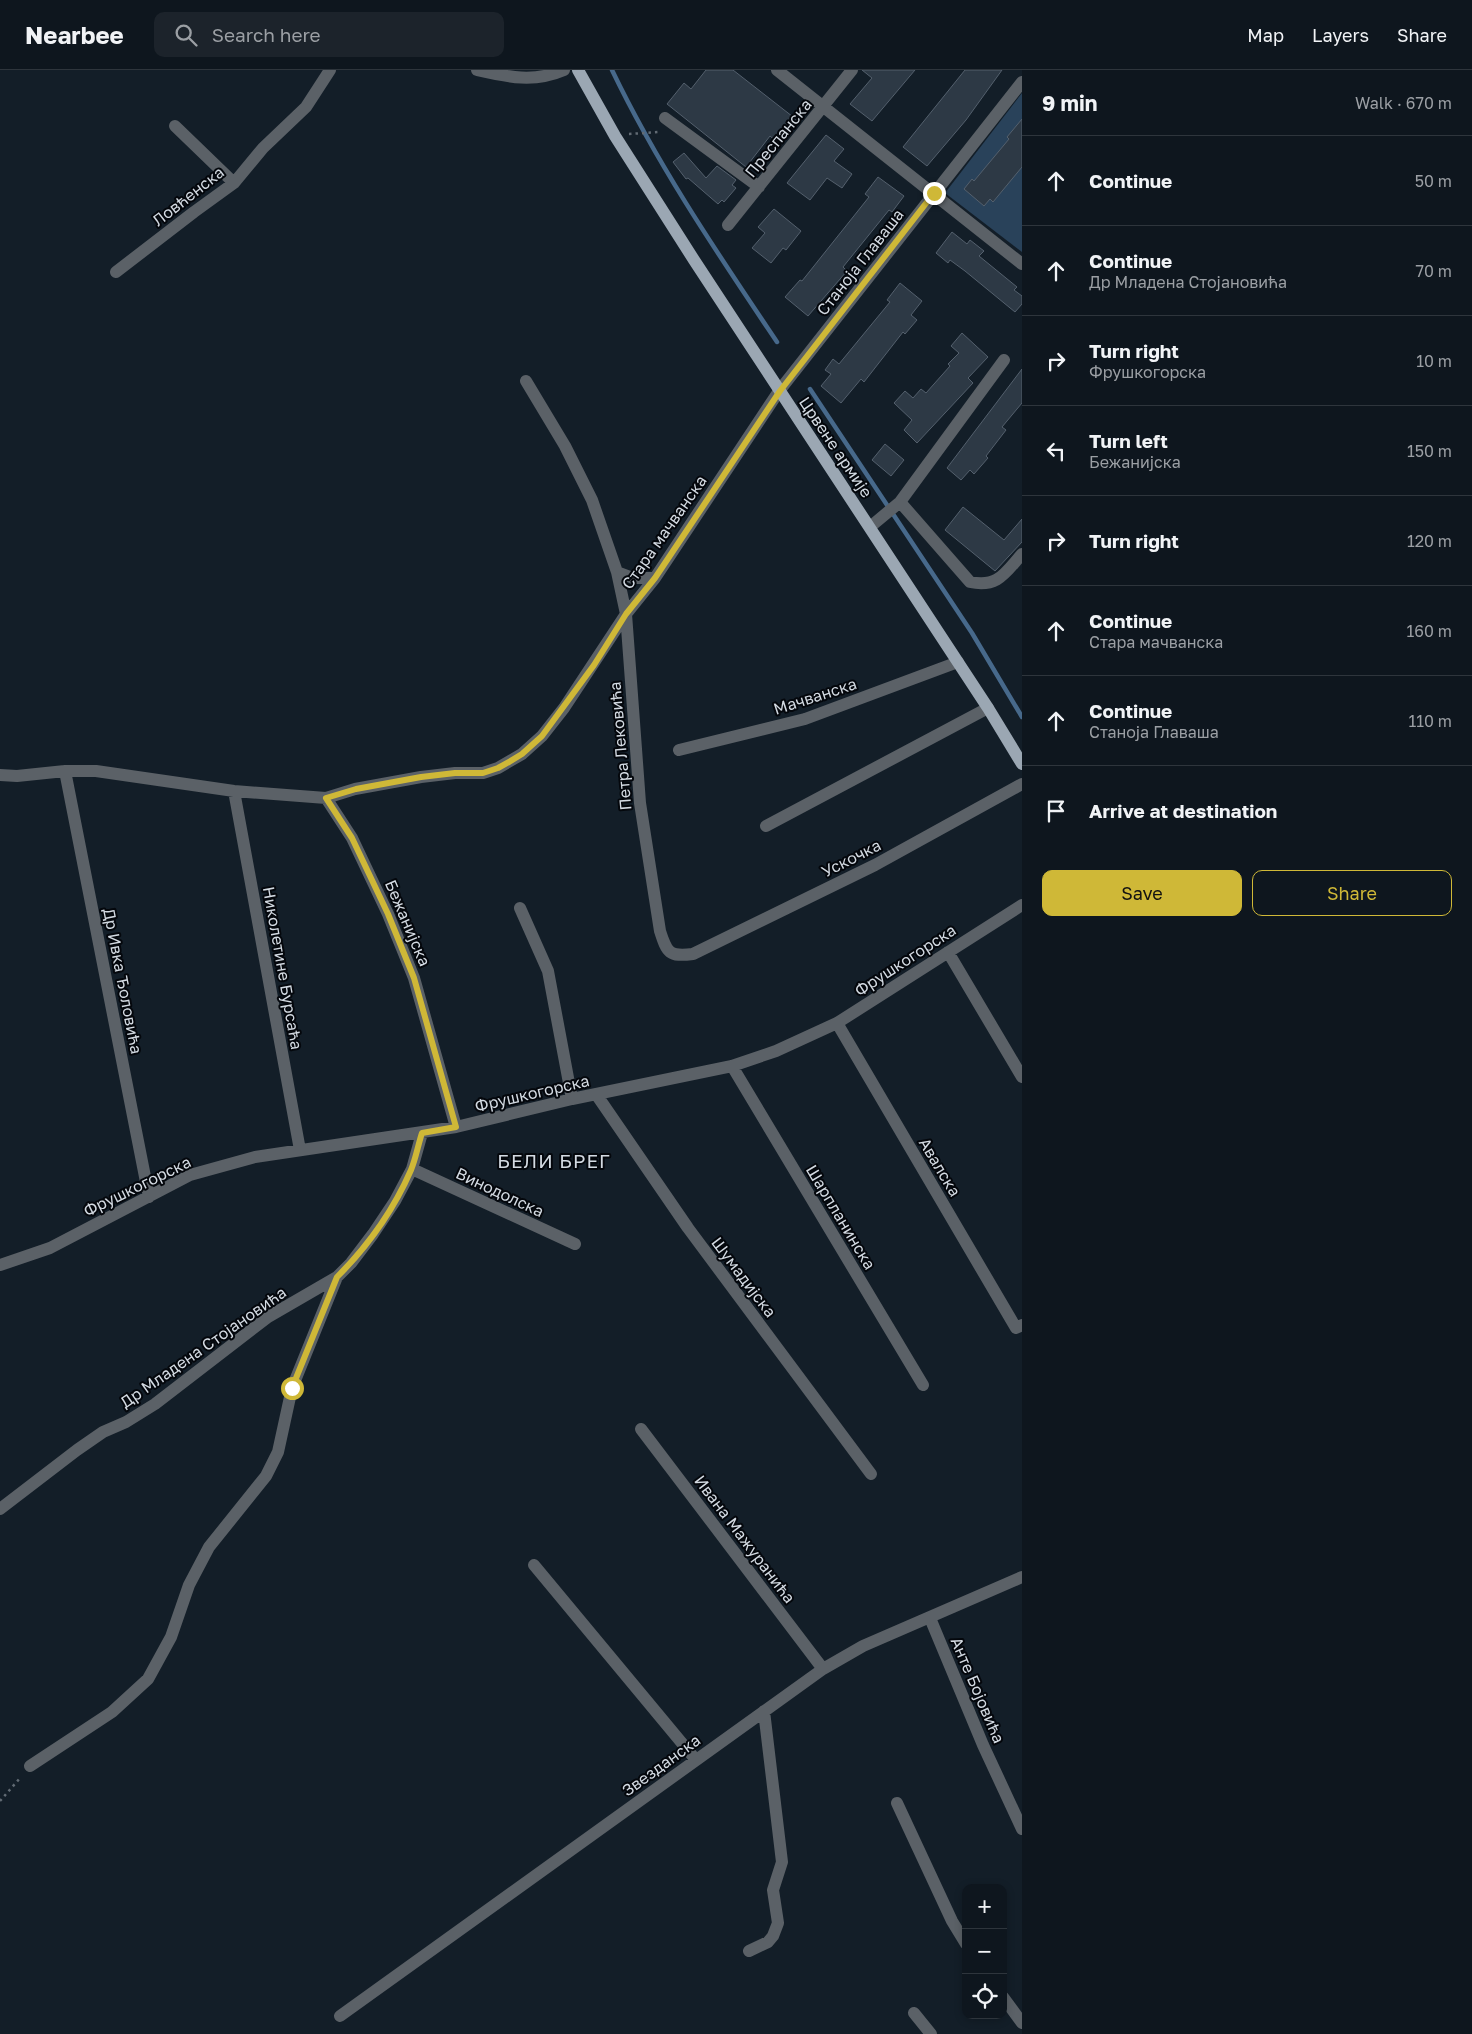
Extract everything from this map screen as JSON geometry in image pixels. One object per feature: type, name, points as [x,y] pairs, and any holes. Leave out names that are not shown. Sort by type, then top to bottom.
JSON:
[{"type":"main road","name":"Црвене армије","points":[[578,70],[615,136],[988,708],[1022,764]]},
{"type":"street","name":"Ловћенска","points":[[116,272],[234,183],[263,148],[306,107],[330,70]]},
{"type":"street","points":[[477,70],[529,78],[542,78],[564,70]]},
{"type":"street","points":[[777,70],[1022,264]]},
{"type":"street","name":"Преспанска","points":[[728,225],[852,70]]},
{"type":"street","name":"Станоја Главаша","points":[[780,391],[1022,82]]},
{"type":"street","points":[[665,118],[760,187]]},
{"type":"street","points":[[175,126],[234,183]]},
{"type":"street","points":[[870,527],[900,502],[1004,360]]},
{"type":"street","name":"Петра Лековића","points":[[526,381],[564,446],[588,493],[617,572],[626,614],[640,803],[660,931],[666,948],[671,954],[678,956],[693,954]]},
{"type":"street","name":"Стара мачванска","points":[[326,798],[356,789],[421,777],[455,773],[483,773],[498,768],[522,754],[542,736],[575,692],[626,614],[655,578],[780,391]]},
{"type":"street","points":[[900,502],[970,582],[981,584],[998,580],[1022,554]]},
{"type":"street","points":[[617,572],[633,578],[655,578]]},
{"type":"street","name":"Мачванска","points":[[679,750],[805,719],[958,662]]},
{"type":"street","points":[[766,826],[988,708]]},
{"type":"street","points":[[0,775],[40,775],[65,771],[96,770],[234,791],[326,798]]},
{"type":"street","name":"Др Ивка Ђоловића","points":[[65,771],[148,1198]]},
{"type":"street","name":"Ускочка","points":[[693,954],[875,865],[1022,784]]},
{"type":"street","name":"Николетине Бурсаћа","points":[[234,791],[300,1150]]},
{"type":"street","name":"Бежанијска","points":[[326,798],[352,838],[388,914],[414,978],[456,1127]]},
{"type":"street","name":"Фрушкогорска","points":[[0,1265],[50,1248],[190,1175],[222,1165],[300,1150],[456,1127],[572,1099],[732,1066],[794,1044],[837,1023],[1022,905]]},
{"type":"street","points":[[520,908],[548,971],[572,1099]]},
{"type":"street","points":[[948,952],[1022,1077]]},
{"type":"street","name":"Авалска","points":[[837,1023],[1019,1326]]},
{"type":"street","name":"Шарпланинска","points":[[732,1066],[923,1385]]},
{"type":"street","name":"Шумадијска","points":[[596,1094],[688,1228],[871,1474]]},
{"type":"street","name":"Др Младена Стојановића","points":[[0,1509],[103,1432],[126,1422],[155,1404],[268,1317],[337,1277],[351,1263],[395,1201],[412,1169],[422,1133]]},
{"type":"street","name":"Винодолска","points":[[412,1169],[575,1244]]},
{"type":"street","points":[[30,1766],[112,1712],[148,1679],[171,1637],[189,1585],[209,1547],[266,1476],[278,1452],[292,1388],[337,1277]]},
{"type":"street","name":"Ивана Мажуранића","points":[[641,1429],[823,1669]]},
{"type":"street","points":[[534,1565],[696,1760]]},
{"type":"street","name":"Звезданска","points":[[340,2016],[823,1669],[863,1646],[1022,1577]]},
{"type":"street","name":"Анте Бојовића","points":[[930,1618],[983,1745],[1022,1829]]},
{"type":"street","points":[[749,1950],[768,1942],[773,1936],[778,1923],[773,1890],[782,1862],[764,1711]]},
{"type":"street","points":[[897,1803],[952,1921],[962,1937]]},
{"type":"street","points":[[1007,2002],[1022,2023]]},
{"type":"street","points":[[914,2013],[931,2034]]},
{"type":"path","points":[[632,133],[651,131]]},
{"type":"path","points":[[0,1801],[30,1766]]},
{"type":"shaded area","points":[[1022,93],[1022,252],[945,193]]},
{"type":"building","points":[[706,70],[733,70],[797,120],[778,143],[770,136],[746,167],[667,104],[684,83],[691,89]]},
{"type":"building","points":[[862,70],[915,70],[872,121],[850,104],[872,78]]},
{"type":"building","points":[[965,70],[1002,70],[966,120],[927,166],[903,147]]},
{"type":"building","points":[[1022,119],[1022,167],[993,202],[990,199],[984,206],[964,189],[972,179],[974,181],[1009,139],[1007,137]]},
{"type":"building","points":[[826,135],[844,149],[834,161],[852,174],[842,188],[827,178],[810,200],[787,183]]},
{"type":"building","points":[[684,153],[706,178],[717,166],[736,180],[732,185],[736,188],[724,202],[722,200],[718,204],[688,178],[686,179],[673,162]]},
{"type":"building","points":[[878,177],[904,196],[892,212],[889,210],[843,267],[847,271],[808,316],[785,297],[800,280],[802,281],[869,197],[865,194]]},
{"type":"building","points":[[774,209],[801,231],[786,250],[783,248],[771,263],[752,248],[765,233],[758,227]]},
{"type":"building","points":[[952,232],[967,244],[970,240],[984,251],[979,256],[1017,287],[1014,290],[1022,296],[1022,304],[1015,312],[965,271],[950,260],[948,263],[936,253]]},
{"type":"building","points":[[900,283],[922,301],[911,315],[917,320],[905,334],[903,332],[864,382],[861,379],[841,403],[821,386],[831,374],[825,370],[833,359],[839,364],[890,302],[887,300]]},
{"type":"building","points":[[962,333],[988,357],[968,378],[973,383],[917,443],[904,430],[912,420],[894,403],[905,391],[913,398],[921,389],[926,393],[959,353],[951,346]]},
{"type":"building","points":[[1022,369],[1022,403],[1002,427],[1006,430],[986,456],[988,458],[974,474],[970,470],[961,480],[947,468]]},
{"type":"building","points":[[885,444],[904,460],[891,476],[872,460]]},
{"type":"building","points":[[963,507],[1004,540],[1022,519],[1022,542],[995,571],[945,530]]},
{"type":"waterway","points":[[612,70],[669,175],[711,243],[777,342]]},
{"type":"waterway","points":[[810,389],[972,633],[1022,717]]},
{"type":"district","name":"БЕЛИ БРЕГ","points":[[554,1161]]},
{"type":"route","points":[[292,1388],[337,1277],[351,1263],[395,1201],[412,1169],[422,1133],[456,1127],[414,978],[401,945],[352,838],[326,798],[356,789],[421,777],[455,773],[483,773],[498,768],[522,754],[542,736],[594,665],[626,614],[655,578],[780,391],[934,193]]}]
